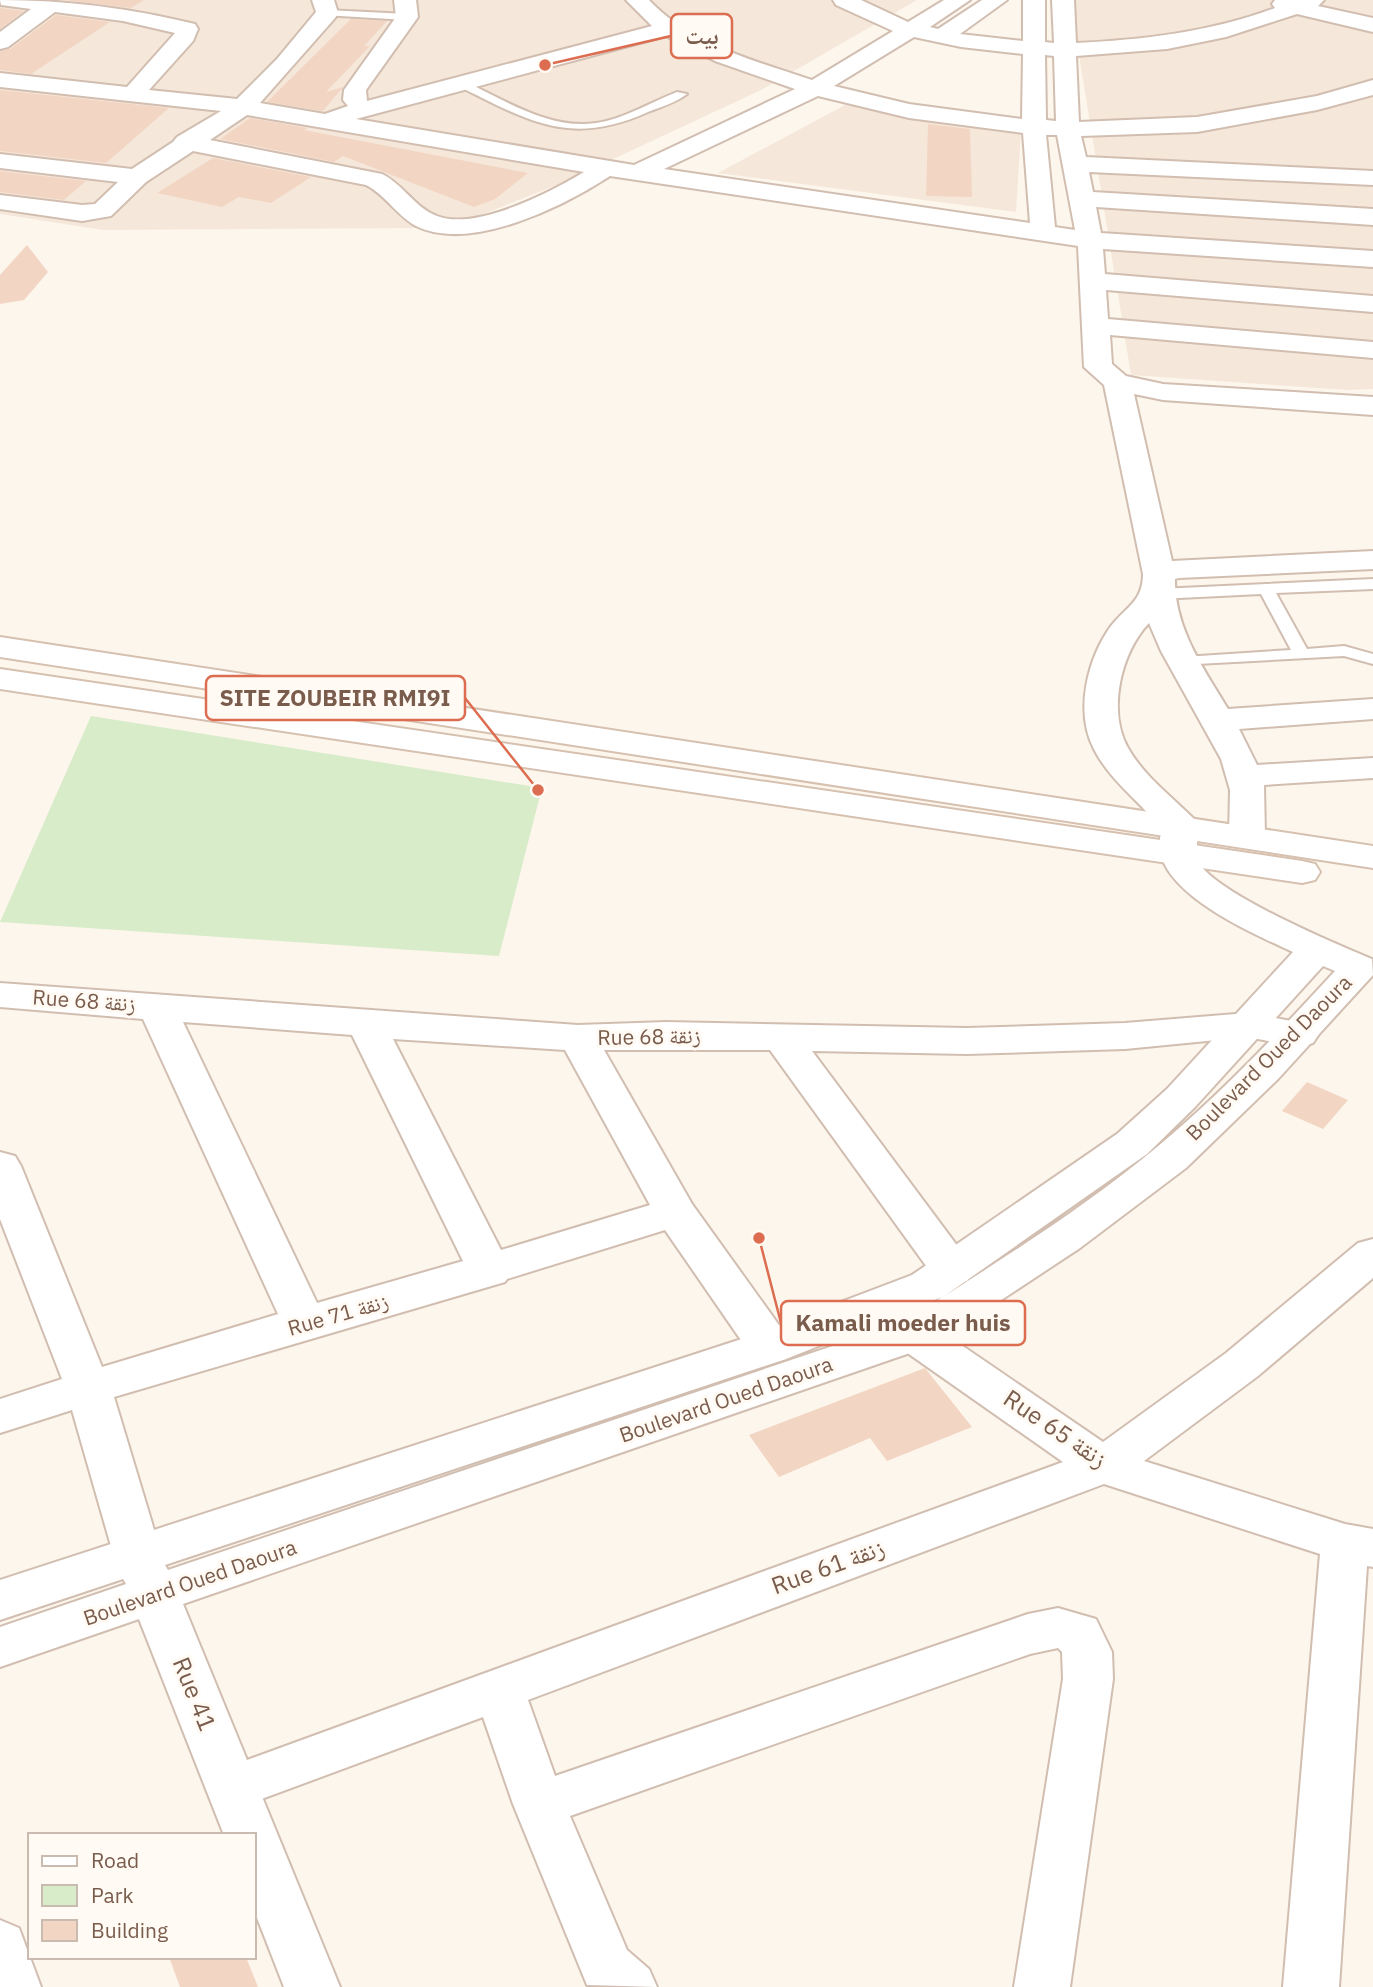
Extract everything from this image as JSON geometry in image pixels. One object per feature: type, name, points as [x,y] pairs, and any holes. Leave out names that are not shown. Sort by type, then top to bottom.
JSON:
[{"type":"street","points":[[9,0],[174,24],[187,29],[185,36],[132,95]]},
{"type":"street","points":[[637,0],[668,29],[727,57],[815,88],[951,118],[1068,129],[1178,127],[1341,99],[1373,87]]},
{"type":"street","points":[[845,0],[912,30],[1033,48],[1065,50],[1186,41],[1257,23],[1305,4]]},
{"type":"street","points":[[640,171],[815,88],[959,0]]},
{"type":"street","points":[[681,177],[846,95],[996,0]]},
{"type":"street","points":[[1034,0],[1034,127],[1042,232]]},
{"type":"street","points":[[1063,0],[1068,129],[1090,240],[1098,367],[1117,383],[1163,392],[1373,406]]},
{"type":"street","points":[[1264,0],[1305,4],[1373,25]]},
{"type":"street","points":[[3,38],[51,5]]},
{"type":"street","points":[[0,202],[93,213],[111,203],[137,177],[185,142],[243,107],[285,64],[325,6]]},
{"type":"street","points":[[362,109],[355,100],[355,90],[406,8]]},
{"type":"street","points":[[326,122],[362,109],[668,29]]},
{"type":"street","points":[[0,80],[243,107],[606,168],[681,177],[1090,240],[1373,259]]},
{"type":"street","points":[[185,142],[373,179],[398,193],[419,217],[448,226],[474,223],[529,207],[573,188],[606,168]]},
{"type":"street","points":[[0,161],[137,177]]},
{"type":"street","points":[[1074,164],[1373,178]]},
{"type":"street","points":[[1082,200],[1373,217]]},
{"type":"street","points":[[1093,282],[1373,304]]},
{"type":"street","points":[[1095,326],[1373,350]]},
{"type":"street","points":[[1117,383],[1164,617],[1184,662],[1219,720],[1247,784],[1247,837]]},
{"type":"street","points":[[1316,950],[1202,886],[1184,869],[1180,840],[1110,748],[1104,720],[1101,679],[1109,653],[1126,627],[1159,584],[1179,569],[1333,573],[1373,560]]},
{"type":"street","points":[[0,647],[1180,840],[1373,883]]},
{"type":"street","points":[[0,679],[1180,840],[1247,837],[1373,857]]},
{"type":"street","points":[[1219,720],[1373,709]]},
{"type":"street","points":[[1243,776],[1373,768]]},
{"type":"street","name":"Boulevard Oued Daoura","points":[[0,1647],[146,1575],[514,1433],[770,1347],[927,1286],[1132,1144],[1181,1097],[1316,950],[1366,961]]},
{"type":"street","name":"Boulevard Oued Daoura","points":[[0,1601],[146,1575],[917,1334],[997,1283],[1120,1196],[1202,1130],[1299,1034],[1366,961]]},
{"type":"street","name":"Rue 68 زنقة","points":[[0,995],[578,1038],[666,1035],[967,1041],[1125,1036],[1248,1025],[1299,1034]]},
{"type":"street","points":[[157,1007],[305,1324]]},
{"type":"street","points":[[365,1023],[490,1271]]},
{"type":"street","points":[[781,1037],[952,1270]]},
{"type":"street","points":[[578,1038],[675,1212],[770,1347]]},
{"type":"street","name":"Rue 41","points":[[0,1166],[88,1387],[146,1575],[250,1833]]},
{"type":"street","name":"Rue 71 زنقة","points":[[0,1416],[88,1387],[490,1271],[675,1212]]},
{"type":"street","name":"Rue 61 زنقة","points":[[232,1788],[1103,1466],[1188,1408],[1290,1329],[1373,1254]]},
{"type":"street","name":"Rue 65 زنقة","points":[[875,1308],[917,1334],[1103,1466],[1359,1545]]},
{"type":"street","points":[[1311,1987],[1359,1545]]},
{"type":"street","points":[[539,1804],[1028,1634],[1058,1628],[1078,1633],[1087,1652],[1088,1679],[1042,1987]]},
{"type":"street","points":[[498,1688],[539,1804],[607,1967],[629,1987]]},
{"type":"street","points":[[256,1848],[312,1987]]},
{"type":"street","points":[[0,1945],[13,1987]]},
{"type":"lane","points":[[325,6],[406,8]]},
{"type":"lane","points":[[460,83],[540,120],[585,128],[613,123],[681,94]]},
{"type":"lane","points":[[1159,584],[1265,587],[1333,573],[1373,584]]},
{"type":"lane","points":[[1265,587],[1301,653]]},
{"type":"lane","points":[[1184,662],[1344,651],[1373,659]]},
{"type":"shaded area","points":[[0,0],[917,0],[761,90],[564,182],[476,217],[418,228],[103,230],[0,214]]},
{"type":"shaded area","points":[[1070,0],[1373,0],[1373,389],[1347,390],[1131,375]]},
{"type":"shaded area","points":[[845,105],[1021,131],[1016,212],[718,173]]},
{"type":"green space","points":[[91,716],[542,788],[499,956],[0,922]]},
{"type":"building","points":[[64,0],[144,0],[131,8]]},
{"type":"building","points":[[1,8],[24,11],[0,29]]},
{"type":"building","points":[[56,15],[110,22],[31,74],[0,70],[0,51],[10,49]]},
{"type":"building","points":[[351,19],[387,21],[364,46],[370,46],[326,92],[343,87],[323,111],[267,102]]},
{"type":"building","points":[[0,90],[169,108],[106,163],[0,151]]},
{"type":"building","points":[[250,118],[528,173],[495,199],[474,207],[343,156],[334,162],[220,139]]},
{"type":"building","points":[[928,124],[970,129],[972,197],[926,196]]},
{"type":"building","points":[[213,158],[311,177],[271,203],[239,197],[222,207],[157,193]]},
{"type":"building","points":[[0,171],[86,181],[64,200],[0,192]]},
{"type":"building","points":[[27,245],[48,272],[24,300],[0,304],[0,275]]},
{"type":"building","points":[[1307,1082],[1348,1100],[1323,1129],[1282,1111]]},
{"type":"building","points":[[925,1368],[972,1427],[887,1461],[870,1438],[779,1477],[749,1435]]},
{"type":"building","points":[[170,1959],[247,1959],[258,1987],[180,1987]]},
{"type":"place","name":"بيت","points":[[545,65]]},
{"type":"place","name":"SITE ZOUBEIR RMI9I","points":[[538,790]]},
{"type":"place","name":"Kamali moeder huis","points":[[759,1238]]}]
